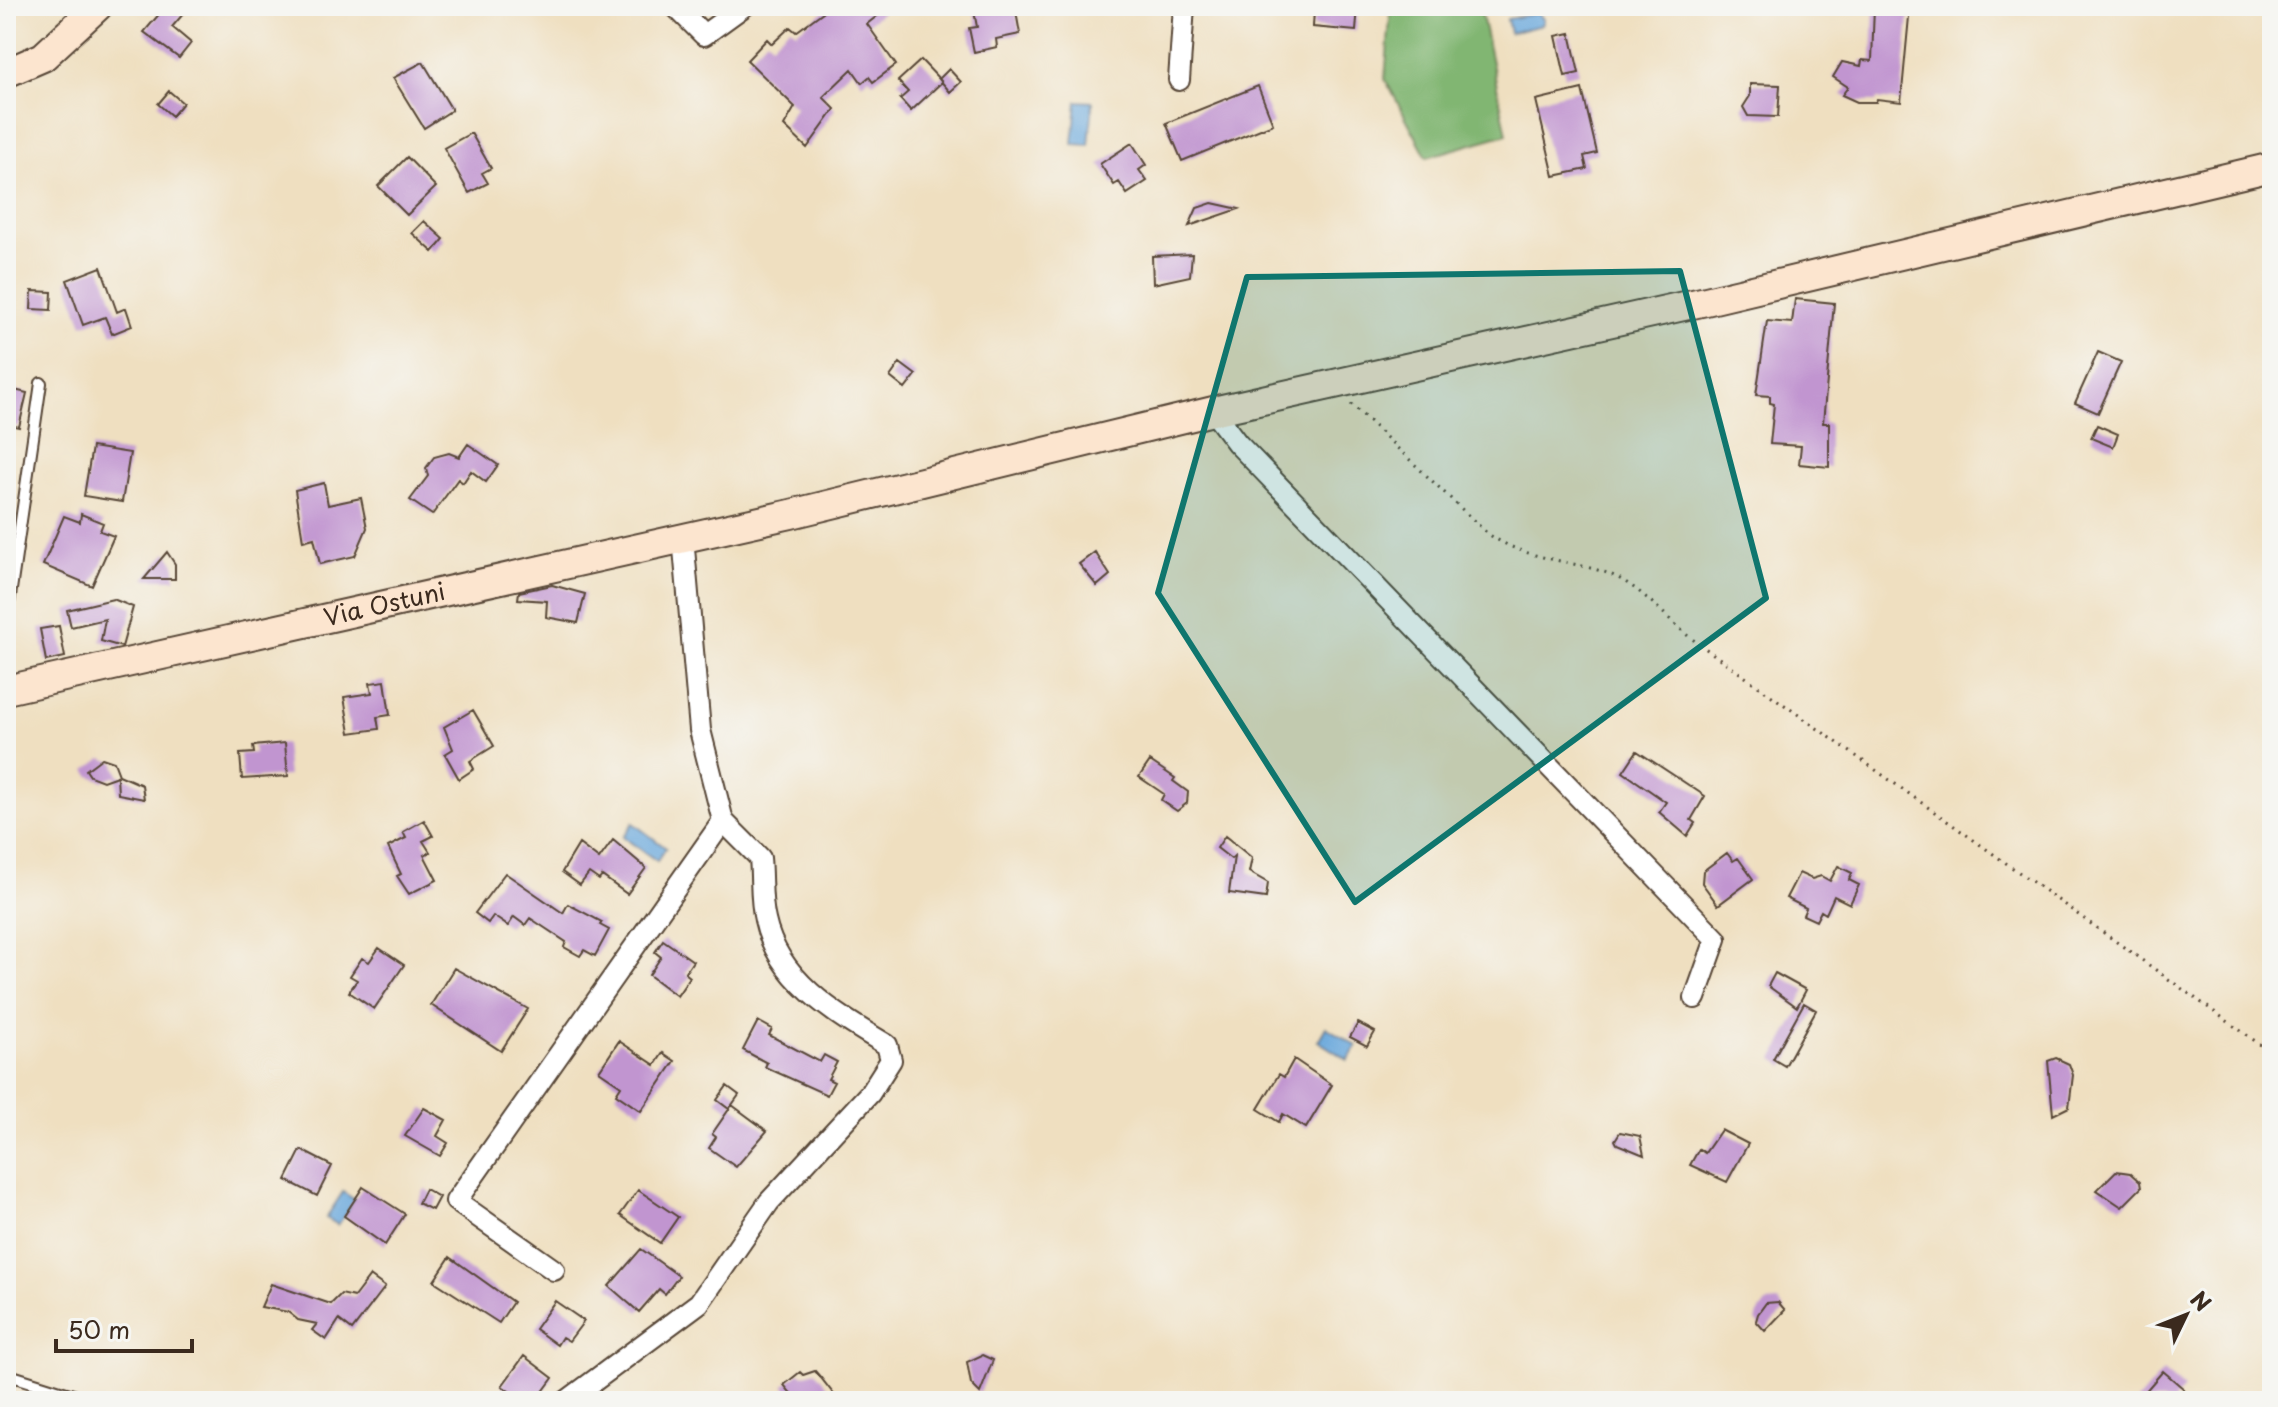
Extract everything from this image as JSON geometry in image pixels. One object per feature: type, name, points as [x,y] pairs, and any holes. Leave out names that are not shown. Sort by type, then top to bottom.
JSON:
[{"type":"main road","points":[[6,73],[43,57],[98,6]]},
{"type":"main road","name":"Via Ostuni","points":[[6,690],[791,514],[1213,411],[1337,385],[2272,167]]},
{"type":"street","points":[[675,6],[704,35],[744,6]]},
{"type":"street","points":[[1179,80],[1184,6]]},
{"type":"street","points":[[1213,411],[1237,443],[1716,939],[1695,998]]},
{"type":"street","points":[[567,1401],[699,1303],[769,1202],[870,1093],[891,1060],[887,1045],[802,986],[775,950],[764,919],[760,858],[723,821],[700,730],[683,537]]},
{"type":"street","points":[[554,1270],[456,1201],[723,821]]},
{"type":"lane","points":[[6,624],[41,383]]},
{"type":"lane","points":[[6,1374],[92,1401]]},
{"type":"path","points":[[1337,385],[1354,409],[1508,549],[1608,573],[1619,580],[1688,636],[2272,1053]]},
{"type":"highlighted area","points":[[1680,271],[1766,598],[1355,902],[1158,593],[1247,277]]},
{"type":"green space","points":[[1391,6],[1480,6],[1507,134],[1427,157],[1385,79]]},
{"type":"water","points":[[1538,13],[1544,20],[1542,25],[1510,33],[1507,19]]},
{"type":"water","points":[[1077,101],[1093,102],[1089,145],[1073,144]]},
{"type":"water","points":[[633,823],[666,848],[657,861],[623,837]]},
{"type":"water","points":[[1326,1027],[1357,1046],[1348,1060],[1318,1041]]},
{"type":"water","points":[[343,1192],[355,1200],[338,1225],[326,1218]]},
{"type":"building","points":[[166,6],[190,6],[172,27],[191,43],[179,58],[144,32]]},
{"type":"building","points":[[831,6],[890,6],[867,24],[896,65],[873,82],[869,77],[862,83],[852,69],[823,97],[835,109],[807,148],[784,126],[795,107],[747,60],[767,39],[772,44],[790,27],[796,32]]},
{"type":"building","points":[[973,6],[1015,6],[1020,34],[996,39],[997,47],[974,52],[969,28],[977,27]]},
{"type":"building","points":[[1319,6],[1358,6],[1356,31],[1313,27],[1314,10],[1319,10]]},
{"type":"building","points":[[1874,6],[1910,6],[1901,102],[1877,99],[1876,102],[1857,102],[1842,95],[1848,87],[1833,77],[1842,62],[1861,66],[1862,60],[1872,61]]},
{"type":"building","points":[[1570,33],[1579,73],[1565,76],[1556,36]]},
{"type":"building","points":[[921,60],[942,82],[911,111],[900,99],[908,92],[898,81]]},
{"type":"building","points":[[423,62],[452,110],[424,128],[393,78]]},
{"type":"building","points":[[949,69],[961,82],[950,92],[939,79]]},
{"type":"building","points":[[1750,84],[1780,85],[1778,117],[1748,116],[1743,107],[1750,96]]},
{"type":"building","points":[[1258,86],[1273,124],[1182,161],[1166,123]]},
{"type":"building","points":[[1582,89],[1597,153],[1584,156],[1587,169],[1554,176],[1536,100]]},
{"type":"building","points":[[169,91],[183,103],[172,116],[158,104]]},
{"type":"building","points":[[471,133],[491,168],[482,173],[488,183],[469,193],[444,148]]},
{"type":"building","points":[[1132,143],[1146,165],[1139,170],[1147,181],[1127,194],[1119,182],[1114,185],[1100,164]]},
{"type":"building","points":[[407,157],[436,187],[407,215],[378,186]]},
{"type":"building","points":[[1212,203],[1239,209],[1189,226],[1197,208]]},
{"type":"building","points":[[424,221],[444,239],[433,252],[412,233]]},
{"type":"building","points":[[1192,254],[1190,276],[1153,284],[1152,256]]},
{"type":"building","points":[[101,267],[117,312],[126,308],[132,326],[112,334],[105,317],[83,325],[67,280]]},
{"type":"building","points":[[32,291],[52,292],[51,310],[31,309]]},
{"type":"building","points":[[1795,299],[1834,303],[1823,423],[1829,423],[1829,467],[1799,464],[1801,446],[1770,444],[1774,404],[1770,403],[1770,396],[1756,395],[1767,321],[1792,323]]},
{"type":"building","points":[[2098,352],[2121,362],[2098,413],[2075,403]]},
{"type":"building","points":[[900,363],[916,375],[905,389],[890,377]]},
{"type":"building","points":[[6,388],[27,393],[19,427],[6,424]]},
{"type":"building","points":[[2097,425],[2118,434],[2113,447],[2091,438]]},
{"type":"building","points":[[468,444],[498,465],[486,482],[471,471],[463,483],[458,479],[432,515],[410,500],[428,476],[426,468],[434,457],[449,453],[459,457]]},
{"type":"building","points":[[92,447],[130,453],[122,502],[84,496]]},
{"type":"building","points":[[324,483],[328,505],[361,498],[367,528],[355,556],[320,564],[314,538],[303,541],[295,490]]},
{"type":"building","points":[[81,514],[103,523],[100,531],[114,536],[92,586],[43,565],[64,516],[80,522]]},
{"type":"building","points":[[167,552],[175,564],[175,579],[144,579]]},
{"type":"building","points":[[1095,552],[1110,575],[1097,586],[1079,564]]},
{"type":"building","points":[[552,585],[585,594],[578,623],[546,617],[547,601],[518,599],[519,592]]},
{"type":"building","points":[[113,599],[133,607],[122,647],[101,641],[105,619],[71,627],[67,610]]},
{"type":"building","points":[[59,626],[65,657],[46,661],[40,629]]},
{"type":"building","points":[[385,681],[390,715],[377,717],[379,729],[350,733],[344,697],[372,693],[370,683]]},
{"type":"building","points":[[473,710],[494,746],[470,761],[474,769],[459,779],[445,754],[453,749],[444,727]]},
{"type":"building","points":[[285,743],[288,776],[242,779],[240,754],[254,753],[253,746]]},
{"type":"building","points":[[1637,751],[1705,796],[1691,820],[1695,823],[1687,836],[1659,812],[1666,802],[1623,772]]},
{"type":"building","points":[[102,758],[114,762],[119,775],[142,785],[144,799],[118,794],[117,776],[103,781],[90,776],[86,770]]},
{"type":"building","points":[[1150,761],[1175,778],[1173,781],[1188,792],[1187,803],[1177,811],[1161,800],[1164,794],[1139,777]]},
{"type":"building","points":[[424,820],[433,836],[423,841],[430,852],[424,855],[437,880],[409,894],[397,876],[401,874],[388,847],[406,838],[403,832]]},
{"type":"building","points":[[1225,836],[1252,858],[1249,872],[1268,883],[1266,898],[1229,893],[1234,856],[1231,859],[1217,848]]},
{"type":"building","points":[[613,840],[646,868],[627,894],[602,876],[599,880],[589,873],[580,885],[562,872],[579,844],[599,859]]},
{"type":"building","points":[[1727,853],[1733,861],[1738,858],[1753,879],[1718,905],[1702,883],[1703,871]]},
{"type":"building","points":[[1838,866],[1852,873],[1849,880],[1859,885],[1850,904],[1834,896],[1826,914],[1821,911],[1816,921],[1803,915],[1806,908],[1786,898],[1799,873],[1812,879],[1821,876],[1830,881]]},
{"type":"building","points":[[505,873],[563,913],[568,904],[602,922],[600,925],[609,930],[595,956],[584,950],[580,956],[564,947],[566,942],[530,918],[525,925],[514,917],[508,926],[493,916],[488,923],[475,913]]},
{"type":"building","points":[[663,940],[693,961],[685,973],[690,977],[677,996],[649,975],[661,957],[655,952]]},
{"type":"building","points":[[379,948],[404,965],[374,1009],[349,992],[357,980],[350,976],[362,958],[369,962]]},
{"type":"building","points":[[454,968],[528,1009],[501,1051],[431,1005]]},
{"type":"building","points":[[1775,973],[1806,990],[1797,1007],[1768,986]]},
{"type":"building","points":[[1804,1003],[1816,1010],[1785,1066],[1773,1059]]},
{"type":"building","points":[[758,1021],[772,1029],[769,1035],[820,1062],[824,1055],[837,1062],[828,1079],[834,1082],[827,1095],[765,1067],[767,1063],[743,1050]]},
{"type":"building","points":[[1358,1023],[1375,1032],[1367,1046],[1350,1037]]},
{"type":"building","points":[[619,1041],[655,1065],[663,1053],[675,1061],[641,1111],[616,1094],[621,1086],[599,1071]]},
{"type":"building","points":[[2056,1058],[2069,1064],[2073,1075],[2069,1107],[2053,1115],[2048,1061]]},
{"type":"building","points":[[1294,1059],[1332,1085],[1306,1128],[1283,1114],[1279,1122],[1258,1109],[1279,1074],[1284,1077]]},
{"type":"building","points":[[727,1086],[739,1095],[729,1109],[717,1100]]},
{"type":"building","points":[[732,1105],[767,1131],[736,1167],[709,1148],[716,1137],[712,1134]]},
{"type":"building","points":[[424,1108],[446,1120],[437,1136],[448,1143],[440,1156],[405,1136]]},
{"type":"building","points":[[1721,1130],[1748,1144],[1727,1182],[1690,1165],[1699,1149],[1705,1153]]},
{"type":"building","points":[[1620,1132],[1640,1136],[1644,1155],[1617,1144],[1615,1140]]},
{"type":"building","points":[[301,1150],[332,1166],[317,1196],[286,1180]]},
{"type":"building","points":[[2116,1171],[2130,1173],[2140,1182],[2141,1188],[2122,1207],[2097,1190]]},
{"type":"building","points":[[363,1187],[405,1214],[385,1245],[344,1216]]},
{"type":"building","points":[[425,1189],[439,1197],[432,1210],[418,1203]]},
{"type":"building","points":[[638,1190],[678,1217],[660,1243],[620,1215]]},
{"type":"building","points":[[641,1249],[679,1276],[665,1294],[659,1289],[639,1312],[609,1286]]},
{"type":"building","points":[[450,1257],[513,1302],[499,1323],[434,1281]]},
{"type":"building","points":[[370,1276],[385,1287],[352,1330],[339,1320],[326,1340],[312,1330],[317,1324],[298,1320],[288,1312],[261,1307],[271,1284],[331,1304],[341,1294],[354,1297]]},
{"type":"building","points":[[555,1301],[584,1321],[569,1341],[562,1337],[557,1345],[535,1329]]},
{"type":"building","points":[[1778,1302],[1785,1310],[1765,1331],[1756,1321],[1758,1314],[1766,1303]]},
{"type":"building","points":[[982,1355],[993,1360],[980,1393],[971,1384],[967,1362]]},
{"type":"building","points":[[524,1356],[553,1378],[536,1401],[523,1401],[502,1386]]},
{"type":"building","points":[[815,1371],[839,1401],[797,1401],[784,1385],[800,1372],[803,1375]]},
{"type":"building","points":[[2163,1371],[2184,1389],[2173,1401],[2137,1401]]}]
